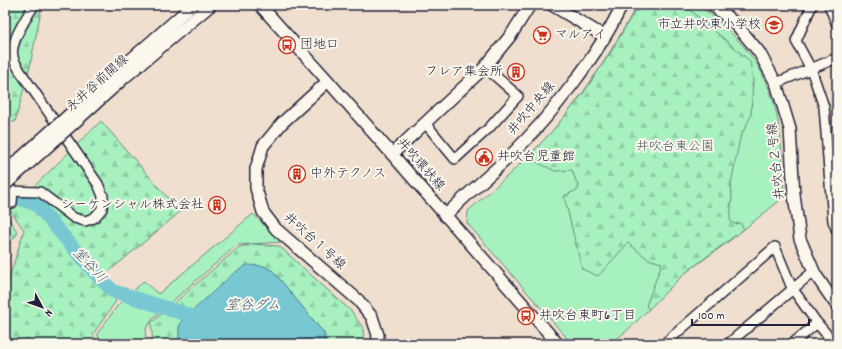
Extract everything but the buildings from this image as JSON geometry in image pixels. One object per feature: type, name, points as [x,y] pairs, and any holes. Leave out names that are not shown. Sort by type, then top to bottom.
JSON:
[{"type":"street","points":[[9,203],[8,189],[40,192],[74,218],[85,221],[94,218],[102,209],[103,196],[98,184],[20,71],[12,56],[14,44],[34,5]]},
{"type":"street","name":"永井谷前開線","points":[[8,189],[193,5]]},
{"type":"street","name":"永井谷前開線","points":[[5,172],[122,74],[211,5]]},
{"type":"street","name":"井吹環状線","points":[[260,5],[558,344]]},
{"type":"street","points":[[392,154],[426,124],[485,67],[511,35],[530,5]]},
{"type":"street","points":[[552,5],[604,36]]},
{"type":"street","name":"井吹中央線","points":[[445,216],[512,154],[552,111],[604,36],[622,5]]},
{"type":"street","name":"井吹台２号線","points":[[712,5],[735,23],[759,52],[776,83],[790,129],[800,238],[814,271],[837,306]]},
{"type":"street","points":[[812,5],[796,42],[811,69],[824,107],[834,189],[832,221],[837,231]]},
{"type":"street","points":[[829,5],[837,25]]},
{"type":"street","points":[[776,83],[837,58]]},
{"type":"street","points":[[426,124],[455,159],[489,128],[518,96],[485,67]]},
{"type":"street","name":"井吹台１号線","points":[[328,81],[282,123],[263,146],[256,169],[256,188],[263,212],[276,229],[358,300],[372,317],[378,335],[377,344]]},
{"type":"street","points":[[664,344],[775,246],[792,288],[817,323],[835,344]]},
{"type":"street","points":[[728,344],[792,288],[814,271]]},
{"type":"street","points":[[792,344],[817,323]]},
{"type":"green space","name":"井吹台東公園","points":[[676,4],[695,6],[719,21],[748,51],[769,88],[775,108],[779,128],[784,195],[778,202],[728,242],[685,273],[631,327],[611,344],[572,344],[467,223],[468,211],[534,151],[566,115],[599,69],[619,38],[637,5]]},
{"type":"green space","points":[[5,5],[42,5],[30,66],[15,122],[5,121]]},
{"type":"green space","name":"井吹台東公園","points":[[650,5],[684,5],[750,61],[753,80],[751,116],[740,138],[731,184],[732,196],[730,220],[734,224],[740,223],[744,229],[685,273],[649,309],[646,306],[662,263],[648,259],[628,243],[598,276],[582,269],[564,196],[579,189],[572,170],[555,171],[532,160],[530,155],[582,95],[612,50],[634,12]]},
{"type":"green space","points":[[101,121],[180,212],[101,278],[116,301],[93,334],[98,344],[5,344],[5,292],[24,230],[10,210]]},
{"type":"green space","points":[[6,214],[18,233],[5,248],[5,216]]},
{"type":"green space","points":[[253,214],[281,242],[237,245],[155,316],[146,329],[145,344],[103,344],[97,334],[118,305],[144,281],[158,294]]},
{"type":"green space","points":[[252,244],[279,246],[351,311],[363,328],[364,344],[326,344],[323,332],[273,271],[264,266],[182,320],[179,328],[179,344],[153,344],[151,323],[239,247]]},
{"type":"water","name":"室谷ダム","points":[[247,265],[264,266],[273,271],[323,332],[326,344],[179,344],[179,328],[182,320],[234,273]]},
{"type":"waterway","name":"室谷川","points":[[5,198],[18,198],[37,205],[93,271],[113,291],[188,315]]},
{"type":"place","name":"市立井吹東小学校","points":[[774,25]]},
{"type":"place","name":"マルアイ","points":[[542,35]]},
{"type":"place","name":"団地口","points":[[287,45]]},
{"type":"place","name":"フレア集会所","points":[[516,72]]},
{"type":"place","name":"井吹台児童館","points":[[484,157]]},
{"type":"place","name":"中外テクノス","points":[[297,174]]},
{"type":"place","name":"シーケンシャル株式会社","points":[[217,205]]},
{"type":"place","name":"井吹台東町6丁目","points":[[526,316]]}]
